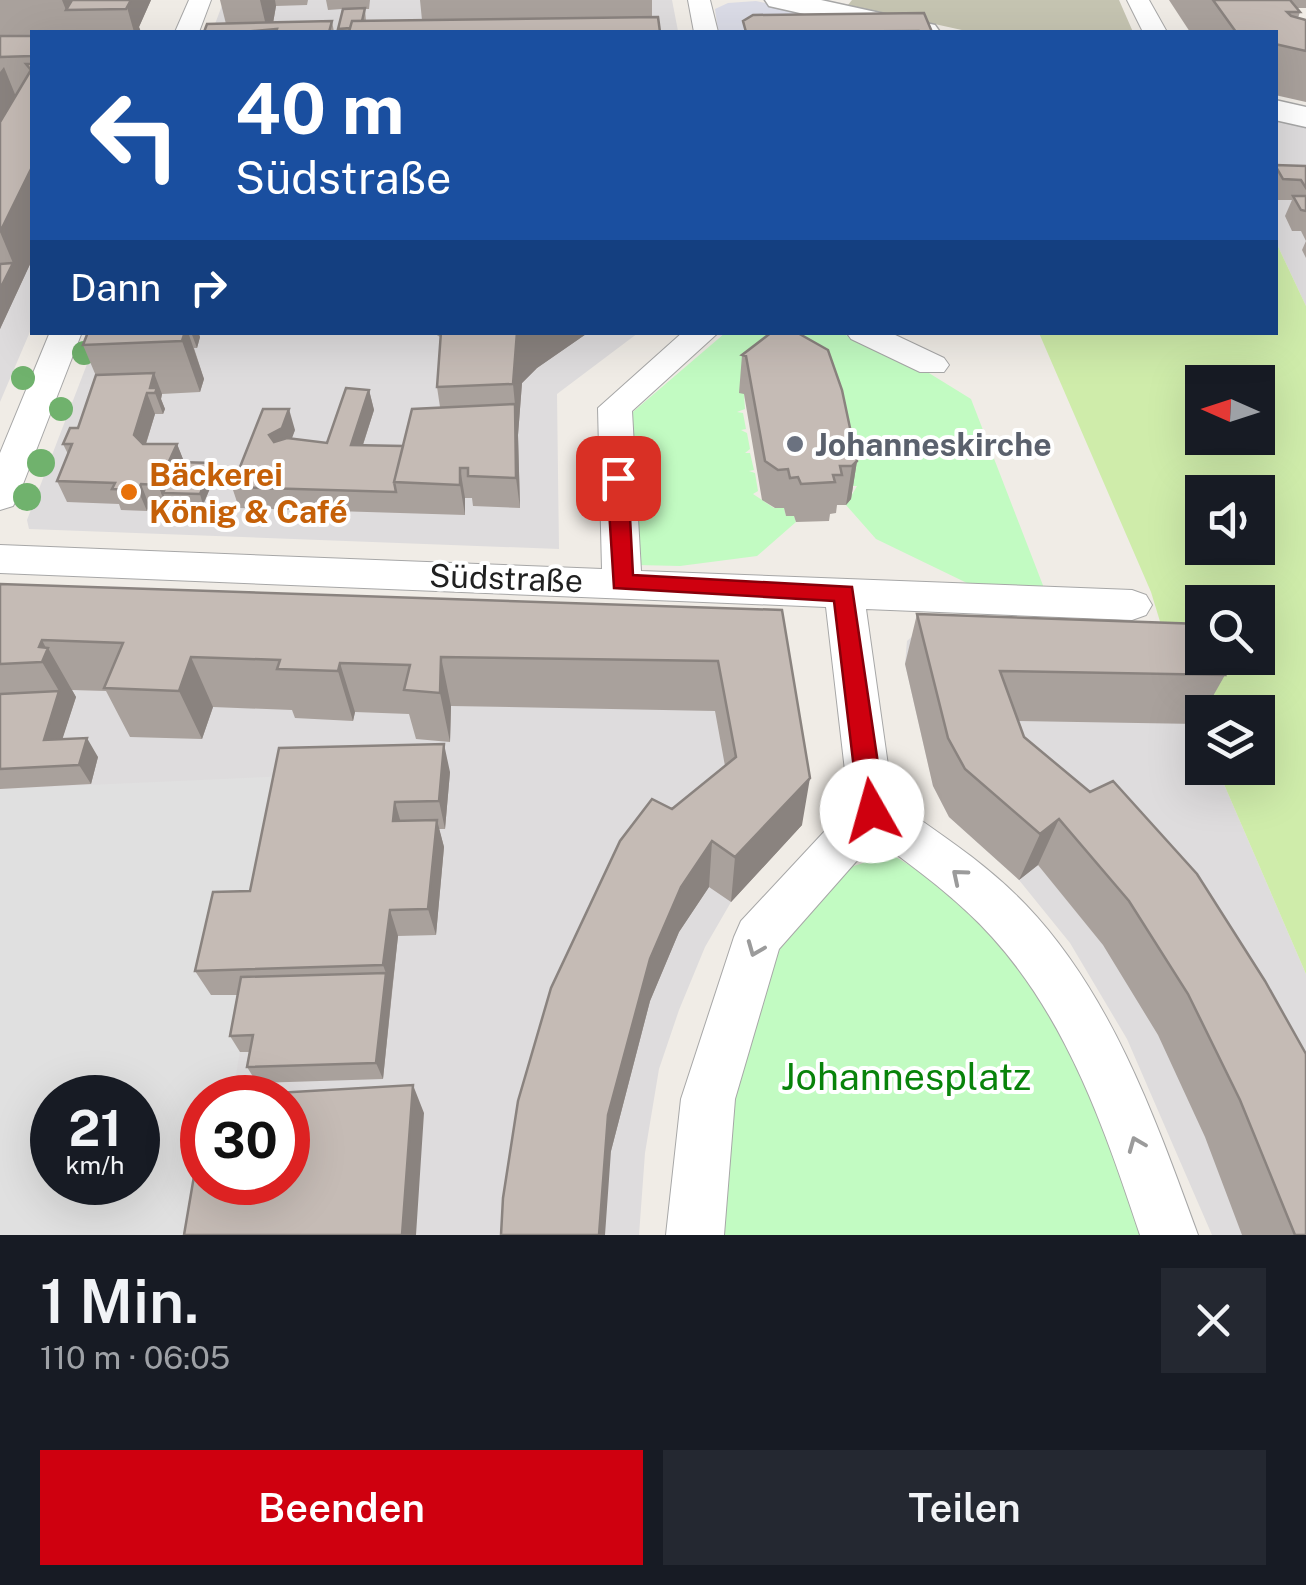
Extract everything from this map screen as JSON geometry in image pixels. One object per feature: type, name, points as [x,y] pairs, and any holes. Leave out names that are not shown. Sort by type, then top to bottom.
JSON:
[{"type":"street","points":[[188,30],[200,0]]},
{"type":"street","points":[[699,0],[706,30]]},
{"type":"street","points":[[780,0],[869,27],[902,30]]},
{"type":"street","points":[[1138,0],[1154,30]]},
{"type":"street","points":[[1278,111],[1306,117]]},
{"type":"street","points":[[0,497],[65,335]]},
{"type":"street","points":[[622,582],[614,408],[699,335]]},
{"type":"street","points":[[869,335],[932,364]]},
{"type":"street","name":"Südstraße","points":[[0,559],[1132,605]]},
{"type":"street","points":[[844,593],[872,811],[944,863],[1025,939],[1095,1044],[1170,1235]]},
{"type":"street","points":[[695,1235],[708,1099],[758,937],[872,811]]},
{"type":"shaded area","points":[[224,0],[672,0],[678,30],[213,30]]},
{"type":"shaded area","points":[[852,0],[1119,0],[1132,30],[962,30],[848,5]]},
{"type":"shaded area","points":[[756,1],[829,17],[837,30],[718,30],[715,9],[728,3]]},
{"type":"shaded area","points":[[0,71],[30,71],[30,332],[0,402]]},
{"type":"shaded area","points":[[1278,111],[1306,117],[1306,306],[1278,246]]},
{"type":"shaded area","points":[[98,335],[635,335],[557,394],[559,549],[29,529],[27,520]]},
{"type":"shaded area","points":[[0,609],[748,624],[802,825],[731,902],[705,947],[679,1010],[659,1069],[645,1153],[639,1235],[0,1235]]},
{"type":"shaded area","points":[[916,633],[1176,674],[1185,695],[1185,785],[1224,785],[1306,974],[1306,1235],[1212,1235],[1127,1039],[1070,943],[1019,880],[949,817],[933,786],[905,664],[907,641]]},
{"type":"shaded area","points":[[290,776],[263,918],[212,995],[250,994],[236,1075],[180,1075],[180,1205],[206,1205],[211,1235],[0,1235],[0,789]]},
{"type":"green space","points":[[1278,246],[1306,306],[1306,974],[1224,785],[1275,785],[1275,695],[1185,695],[1151,592],[1040,335],[1278,335]]},
{"type":"green space","points":[[723,335],[845,335],[903,357],[971,399],[1044,588],[967,583],[876,539],[846,505],[857,486],[851,486],[744,394],[745,409],[737,412],[743,413],[746,429],[741,430],[747,433],[750,449],[745,453],[750,453],[754,470],[749,471],[755,473],[758,491],[753,494],[774,508],[784,508],[786,516],[794,516],[796,522],[757,556],[680,566],[637,565],[627,417]]},
{"type":"green space","name":"Johannesplatz","points":[[890,854],[940,886],[983,925],[1020,969],[1053,1018],[1105,1124],[1145,1235],[717,1235],[728,1115],[773,941],[815,879]]},
{"type":"building","points":[[72,0],[131,0],[126,9],[66,10]]},
{"type":"building","points":[[1213,0],[1290,0],[1300,12],[1287,12],[1306,20],[1306,51],[1278,45],[1278,30],[1235,30]]},
{"type":"building","points":[[365,8],[362,21],[352,21],[350,28],[338,29],[343,9]]},
{"type":"building","points":[[924,13],[931,30],[745,30],[743,21],[753,15]]},
{"type":"building","points":[[658,17],[660,30],[350,30],[352,21]]},
{"type":"building","points":[[332,21],[330,30],[205,30],[207,24]]},
{"type":"building","points":[[0,36],[30,36],[30,56],[0,57]]},
{"type":"building","points":[[30,72],[30,171],[0,232],[0,122]]},
{"type":"building","points":[[1278,165],[1306,166],[1306,188],[1301,180],[1283,179]]},
{"type":"building","points":[[1293,196],[1306,196],[1306,211],[1301,210]]},
{"type":"building","points":[[13,263],[0,289],[0,264]]},
{"type":"building","points":[[87,335],[184,335],[182,341],[83,345]]},
{"type":"building","points":[[441,335],[517,335],[513,384],[437,387]]},
{"type":"building","name":"Johanneskirche","points":[[768,335],[801,335],[828,350],[842,390],[857,461],[852,466],[840,466],[842,475],[833,475],[835,482],[801,484],[798,477],[790,478],[788,469],[778,470],[765,461],[746,356],[742,355]]},
{"type":"building","points":[[154,373],[150,388],[157,388],[155,393],[147,393],[134,435],[143,444],[177,444],[158,485],[141,484],[138,490],[112,489],[115,483],[57,481],[72,444],[63,444],[70,428],[78,428],[96,375]]},
{"type":"building","points":[[346,388],[369,390],[351,445],[403,446],[394,482],[396,492],[232,487],[263,409],[289,409],[282,428],[269,435],[274,442],[287,438],[327,443]]},
{"type":"building","points":[[515,404],[516,478],[468,476],[468,468],[460,468],[460,485],[394,482],[412,409]]},
{"type":"building","points":[[177,462],[213,463],[200,494],[163,493]]},
{"type":"building","points":[[0,584],[782,610],[810,778],[735,857],[712,841],[681,887],[650,959],[608,1115],[599,1235],[501,1235],[518,1101],[551,988],[620,841],[652,799],[672,809],[736,757],[718,661],[441,657],[440,693],[404,690],[410,665],[340,663],[338,671],[277,669],[280,660],[191,657],[179,691],[104,688],[123,643],[42,640],[39,647],[48,648],[42,662],[0,664]]},
{"type":"building","points":[[917,614],[1185,623],[1185,674],[1000,671],[1024,737],[1090,792],[1113,781],[1197,874],[1306,1054],[1306,1235],[1295,1235],[1240,1100],[1188,994],[1129,901],[1059,819],[1040,834],[965,769],[948,738]]},
{"type":"building","points":[[59,691],[44,740],[87,738],[79,765],[0,769],[0,694]]},
{"type":"building","points":[[444,744],[439,801],[395,802],[393,821],[437,820],[428,909],[390,910],[383,965],[195,971],[213,892],[250,891],[279,748]]},
{"type":"building","points":[[386,973],[376,1063],[247,1067],[253,1035],[230,1036],[241,977]]},
{"type":"building","points":[[413,1085],[402,1235],[184,1235],[189,1205],[310,1205],[310,1091]]},
{"type":"place","name":"Johanneskirche","points":[[795,444]]},
{"type":"place","name":"Bäckerei König & Café","points":[[129,492]]},
{"type":"route","points":[[618,478],[622,582],[844,593],[872,811]]}]
